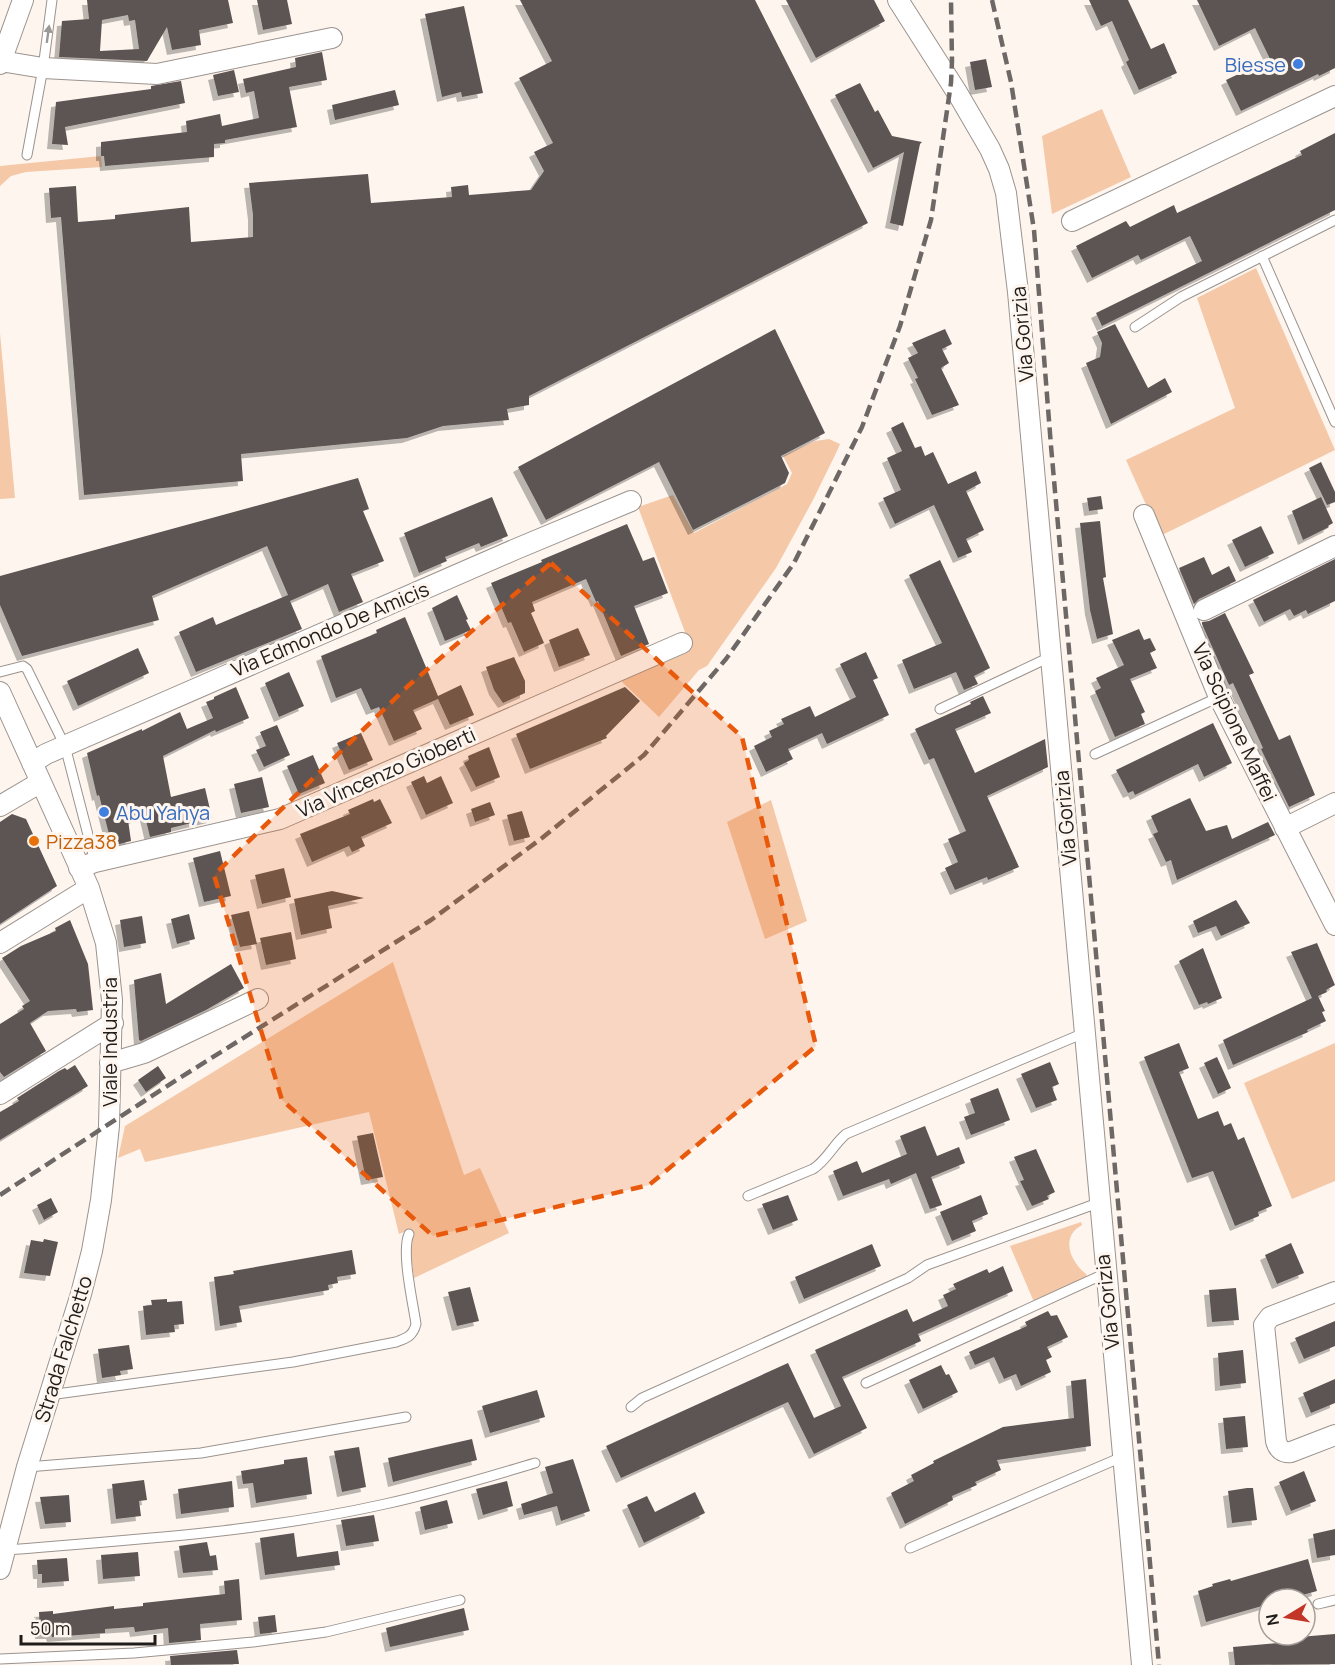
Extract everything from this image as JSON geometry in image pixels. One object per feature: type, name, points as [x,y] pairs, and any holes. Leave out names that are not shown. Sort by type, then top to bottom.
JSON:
[{"type":"street","points":[[23,0],[1,62],[43,69],[157,74],[332,38]]},
{"type":"street","name":"Via Gorizia","points":[[898,0],[990,148],[1006,193],[1018,292],[1104,1274],[1142,1665]]},
{"type":"street","points":[[1072,221],[1335,96]]},
{"type":"street","name":"Via Edmondo De Amicis","points":[[32,763],[46,754],[631,501]]},
{"type":"street","name":"Via Scipione Maffei","points":[[1144,514],[1219,697],[1335,925]]},
{"type":"street","points":[[1204,610],[1335,546]]},
{"type":"street","name":"Via Vincenzo Gioberti","points":[[87,865],[280,819],[682,643]]},
{"type":"street","name":"Viale Industria","points":[[1,699],[40,782],[87,865],[89,888],[106,943],[113,1023],[109,1126]]},
{"type":"street","points":[[0,806],[40,782]]},
{"type":"street","points":[[1285,828],[1335,803]]},
{"type":"street","points":[[0,943],[89,888]]},
{"type":"street","points":[[110,1063],[144,1053],[258,999]]},
{"type":"street","points":[[0,1094],[113,1023]]},
{"type":"street","name":"Strada Falchetto","points":[[0,1569],[27,1467],[81,1294],[92,1251],[101,1200],[109,1126]]},
{"type":"street","points":[[1335,1292],[1270,1317],[1264,1325],[1276,1441],[1279,1448],[1284,1452],[1291,1452],[1335,1435]]},
{"type":"lane","points":[[27,155],[43,69],[52,0]]},
{"type":"lane","points":[[1136,327],[1181,297],[1335,220]]},
{"type":"lane","points":[[1262,256],[1335,422]]},
{"type":"lane","points":[[940,709],[1050,657]]},
{"type":"lane","points":[[0,672],[23,666],[27,669],[65,746],[87,865]]},
{"type":"lane","points":[[1095,754],[1219,697]]},
{"type":"lane","points":[[748,1196],[813,1169],[822,1163],[837,1141],[846,1134],[1084,1033]]},
{"type":"lane","points":[[631,1407],[642,1398],[908,1278],[927,1265],[1098,1203]]},
{"type":"lane","points":[[49,1395],[292,1362],[406,1339],[414,1333],[416,1324],[406,1253],[406,1240],[409,1234]]},
{"type":"lane","points":[[866,1383],[1104,1274]]},
{"type":"lane","points":[[27,1467],[201,1453],[406,1417]]},
{"type":"lane","points":[[910,1548],[1122,1456]]},
{"type":"lane","points":[[5,1550],[166,1537],[310,1518],[434,1493],[535,1462]]},
{"type":"lane","points":[[0,1659],[134,1653],[253,1642],[326,1632],[460,1600]]},
{"type":"lane","points":[[1318,1604],[1335,1600]]},
{"type":"highlighted area","points":[[551,563],[742,737],[816,1046],[649,1185],[433,1236],[282,1100],[214,875],[408,686]]},
{"type":"shaded area","points":[[1102,109],[1131,177],[1052,214],[1042,136]]},
{"type":"shaded area","points":[[101,156],[102,167],[26,172],[11,176],[0,186],[0,166]]},
{"type":"shaded area","points":[[1256,268],[1335,450],[1160,536],[1126,460],[1235,408],[1197,298]]},
{"type":"shaded area","points":[[0,333],[15,498],[0,499]]},
{"type":"shaded area","points":[[829,439],[840,444],[776,568],[707,666],[699,670],[659,717],[622,682],[627,675],[691,648],[638,507],[673,495],[694,533],[787,484],[792,473],[783,456],[815,441]]},
{"type":"shaded area","points":[[771,800],[807,921],[765,939],[727,822]]},
{"type":"shaded area","points":[[393,962],[464,1175],[480,1168],[509,1233],[414,1278],[410,1247],[413,1236],[411,1229],[399,1234],[369,1112],[145,1162],[140,1149],[118,1158],[125,1126]]},
{"type":"shaded area","points":[[1335,1043],[1335,1181],[1292,1199],[1244,1083]]},
{"type":"shaded area","points":[[1081,1222],[1082,1225],[1075,1230],[1069,1242],[1072,1256],[1087,1277],[1034,1302],[1010,1246]]},
{"type":"building","points":[[87,0],[228,0],[233,23],[199,30],[201,45],[172,50],[167,27],[147,61],[59,57],[62,21],[89,19]],"holes":[[[128,15],[129,21],[135,20],[139,49],[100,51],[102,20]]]},
{"type":"building","points":[[257,0],[287,0],[292,24],[263,30]]},
{"type":"building","points":[[520,0],[755,0],[868,223],[529,396],[529,405],[507,409],[509,420],[443,426],[407,438],[241,454],[243,481],[84,495],[61,217],[51,218],[49,188],[76,186],[78,222],[115,219],[115,215],[189,207],[191,242],[253,237],[249,183],[368,174],[371,203],[452,197],[451,187],[468,185],[469,195],[531,190],[544,171],[534,152],[553,143],[519,78],[552,61]]},
{"type":"building","points":[[786,0],[874,0],[885,21],[816,58]]},
{"type":"building","points":[[1089,0],[1128,0],[1151,49],[1164,43],[1177,73],[1139,90],[1126,62],[1129,60],[1112,21],[1101,26]]},
{"type":"building","points":[[1197,0],[1335,0],[1335,68],[1241,111],[1226,80],[1270,59],[1255,28],[1219,46]]},
{"type":"building","points":[[464,6],[483,93],[462,97],[461,92],[442,97],[425,14]]},
{"type":"building","points":[[322,52],[327,80],[289,87],[297,127],[225,140],[225,143],[214,144],[214,157],[105,166],[104,156],[101,156],[101,142],[187,132],[186,121],[220,114],[222,126],[259,118],[254,91],[246,93],[243,79],[296,67],[295,58]]},
{"type":"building","points":[[986,59],[992,87],[975,90],[970,62]]},
{"type":"building","points":[[234,70],[239,92],[218,96],[213,75]]},
{"type":"building","points":[[181,81],[185,103],[65,127],[68,145],[52,144],[56,102],[151,89],[151,86]]},
{"type":"building","points":[[860,83],[875,112],[878,110],[892,136],[922,142],[903,226],[890,223],[904,152],[873,168],[835,95]]},
{"type":"building","points":[[395,90],[399,105],[335,120],[332,105]]},
{"type":"building","points":[[1335,133],[1335,210],[1102,326],[1096,313],[1202,261],[1190,236],[1141,260],[1138,255],[1092,278],[1076,246],[1126,221],[1130,227],[1174,205],[1177,213],[1302,155],[1300,151]]},
{"type":"building","points":[[1115,324],[1148,388],[1165,378],[1172,392],[1111,424],[1086,363],[1100,357],[1102,343],[1097,332]]},
{"type":"building","points":[[775,329],[825,433],[781,456],[789,473],[785,483],[693,530],[659,462],[546,520],[518,467]]},
{"type":"building","points":[[945,329],[952,344],[942,349],[949,363],[941,368],[959,405],[932,415],[908,358],[918,353],[912,343]]},
{"type":"building","points":[[903,422],[915,448],[921,446],[925,456],[933,452],[948,484],[976,471],[981,483],[966,491],[984,530],[966,539],[972,552],[958,558],[934,505],[895,524],[883,498],[901,490],[887,458],[902,451],[891,428]]},
{"type":"building","points":[[1321,462],[1335,492],[1335,502],[1327,505],[1309,468]]},
{"type":"building","points":[[358,478],[369,509],[363,511],[384,561],[351,574],[363,602],[339,612],[328,584],[290,601],[302,629],[196,672],[179,632],[213,617],[216,625],[288,595],[267,546],[152,596],[159,620],[22,656],[0,605],[0,576]]},
{"type":"building","points":[[1101,496],[1103,509],[1089,511],[1087,498]]},
{"type":"building","points":[[492,497],[508,536],[481,547],[479,543],[445,557],[447,561],[419,573],[404,533]]},
{"type":"building","points":[[1321,497],[1333,523],[1303,540],[1292,511]]},
{"type":"building","points":[[1100,521],[1106,577],[1103,578],[1113,634],[1097,639],[1090,610],[1080,523]]},
{"type":"building","points":[[627,524],[643,561],[654,557],[668,593],[634,606],[649,644],[621,656],[598,601],[596,602],[586,579],[532,602],[535,611],[531,613],[544,643],[524,652],[511,622],[508,623],[491,583]]},
{"type":"building","points":[[1261,526],[1274,553],[1245,567],[1232,540]]},
{"type":"building","points":[[1204,557],[1212,575],[1229,566],[1236,581],[1199,599],[1194,604],[1179,568]]},
{"type":"building","points":[[1335,559],[1335,601],[1308,614],[1306,610],[1294,616],[1290,609],[1264,622],[1253,600]]},
{"type":"building","points":[[940,560],[990,668],[974,676],[978,684],[964,690],[956,672],[914,689],[902,660],[942,643],[909,575]]},
{"type":"building","points":[[457,595],[471,630],[445,641],[432,608]]},
{"type":"building","points":[[1225,613],[1254,673],[1249,675],[1279,740],[1290,735],[1315,795],[1289,807],[1233,683],[1229,685],[1202,624],[1202,622]]},
{"type":"building","points":[[405,617],[438,696],[461,685],[474,715],[450,725],[438,699],[413,710],[422,729],[394,741],[379,707],[371,710],[361,688],[336,698],[321,656],[377,633],[376,630]]},
{"type":"building","points":[[578,628],[590,655],[559,667],[549,640]]},
{"type":"building","points":[[1139,629],[1144,640],[1150,638],[1156,650],[1150,653],[1157,668],[1130,679],[1145,712],[1141,714],[1145,724],[1115,737],[1095,691],[1101,688],[1096,678],[1124,665],[1112,640]]},
{"type":"building","points":[[138,648],[149,673],[78,706],[67,681]]},
{"type":"building","points":[[866,652],[878,678],[873,680],[889,715],[827,744],[822,733],[788,749],[793,759],[766,772],[754,746],[772,737],[769,731],[784,724],[781,719],[810,706],[815,717],[856,697],[840,664]]},
{"type":"building","points":[[514,657],[525,681],[525,693],[503,703],[494,690],[486,667]]},
{"type":"building","points":[[289,672],[304,706],[279,717],[265,683]]},
{"type":"building","points":[[236,687],[249,718],[216,732],[215,730],[163,756],[171,797],[205,788],[212,818],[171,828],[171,832],[150,837],[145,816],[128,820],[131,841],[112,846],[87,753],[142,729],[142,731],[180,712],[187,729],[213,718],[206,702]]},
{"type":"building","points":[[625,687],[640,701],[606,736],[607,738],[530,769],[516,734]]},
{"type":"building","points":[[983,696],[991,713],[955,729],[975,773],[1045,739],[1048,767],[987,796],[1019,867],[955,890],[945,868],[958,862],[948,839],[966,831],[934,758],[929,760],[915,729],[971,704],[970,702]]},
{"type":"building","points":[[1213,723],[1232,763],[1204,777],[1198,764],[1135,795],[1133,791],[1128,793],[1116,770]]},
{"type":"building","points":[[277,725],[290,755],[264,767],[256,750],[266,746],[260,732]]},
{"type":"building","points":[[361,733],[373,760],[349,770],[337,743]]},
{"type":"building","points":[[489,747],[500,777],[476,787],[464,763],[469,760],[468,756]]},
{"type":"building","points":[[313,755],[325,783],[299,794],[287,766]]},
{"type":"building","points":[[424,776],[427,783],[441,776],[453,803],[426,815],[411,782]]},
{"type":"building","points":[[262,777],[269,807],[241,813],[234,784]]},
{"type":"building","points":[[1190,798],[1206,831],[1227,825],[1232,839],[1268,822],[1275,835],[1177,880],[1171,860],[1166,862],[1153,834],[1158,832],[1151,816]]},
{"type":"building","points":[[373,799],[374,802],[380,799],[392,823],[361,837],[365,846],[352,852],[349,846],[312,862],[300,834],[350,814],[348,810]]},
{"type":"building","points":[[490,802],[495,815],[475,822],[471,809]]},
{"type":"building","points":[[522,811],[530,837],[514,841],[507,815]]},
{"type":"building","points":[[12,814],[26,819],[57,886],[0,924],[0,822]]},
{"type":"building","points":[[220,851],[231,896],[204,902],[193,858]]},
{"type":"building","points":[[284,868],[291,897],[262,904],[255,875]]},
{"type":"building","points":[[332,891],[364,898],[328,906],[332,928],[301,935],[294,899]]},
{"type":"building","points":[[1236,900],[1250,923],[1221,936],[1216,926],[1198,933],[1193,921]]},
{"type":"building","points":[[249,911],[257,944],[240,947],[231,915]]},
{"type":"building","points":[[189,914],[195,939],[177,944],[171,919]]},
{"type":"building","points":[[142,916],[146,943],[124,947],[120,920]]},
{"type":"building","points":[[70,920],[88,964],[93,1010],[48,1011],[30,1023],[46,1051],[4,1077],[0,1072],[0,1024],[24,1009],[22,1006],[30,1001],[2,958],[21,946],[56,931],[55,928]]},
{"type":"building","points":[[291,932],[296,959],[266,965],[260,938]]},
{"type":"building","points":[[1317,943],[1335,985],[1318,996],[1325,1011],[1322,1012],[1326,1021],[1307,1030],[1308,1032],[1233,1065],[1223,1040],[1312,998],[1291,952]]},
{"type":"building","points":[[1203,948],[1222,998],[1199,1005],[1179,961]]},
{"type":"building","points":[[231,964],[244,988],[206,1010],[139,1040],[134,980],[161,973],[166,1004]]},
{"type":"building","points":[[1179,1043],[1189,1068],[1179,1072],[1198,1119],[1218,1111],[1224,1126],[1231,1123],[1238,1140],[1244,1137],[1272,1206],[1258,1212],[1259,1216],[1235,1226],[1213,1171],[1192,1178],[1144,1057]]},
{"type":"building","points":[[1217,1057],[1231,1088],[1218,1094],[1204,1063]]},
{"type":"building","points":[[1050,1062],[1059,1084],[1052,1087],[1057,1100],[1036,1108],[1021,1074]]},
{"type":"building","points":[[75,1065],[88,1086],[0,1140],[0,1112],[19,1101],[17,1098],[59,1071],[65,1068],[67,1070]]},
{"type":"building","points":[[158,1066],[166,1078],[146,1092],[138,1080]]},
{"type":"building","points":[[998,1088],[1010,1120],[971,1135],[964,1117],[975,1113],[970,1099]]},
{"type":"building","points":[[925,1126],[937,1156],[959,1147],[965,1163],[931,1177],[942,1205],[930,1209],[916,1173],[891,1184],[889,1179],[843,1196],[833,1171],[857,1161],[862,1173],[907,1154],[900,1136]]},
{"type":"building","points":[[373,1133],[383,1177],[366,1180],[357,1136]]},
{"type":"building","points":[[1036,1149],[1055,1192],[1047,1196],[1049,1199],[1032,1206],[1020,1181],[1024,1180],[1014,1157]]},
{"type":"building","points":[[788,1195],[798,1220],[773,1230],[762,1204]]},
{"type":"building","points":[[981,1195],[988,1214],[972,1221],[976,1231],[952,1241],[940,1212]]},
{"type":"building","points":[[51,1198],[58,1212],[44,1220],[37,1205]]},
{"type":"building","points":[[44,1239],[58,1242],[50,1276],[24,1273],[31,1240],[43,1242]]},
{"type":"building","points":[[1291,1243],[1304,1273],[1277,1284],[1265,1255]]},
{"type":"building","points":[[872,1244],[881,1266],[804,1299],[795,1277]]},
{"type":"building","points":[[352,1250],[356,1274],[337,1277],[338,1283],[328,1285],[329,1290],[239,1306],[242,1322],[220,1326],[214,1277],[234,1274],[233,1271]]},
{"type":"building","points":[[1003,1266],[1013,1291],[918,1334],[921,1341],[842,1377],[867,1428],[814,1454],[788,1402],[621,1478],[606,1446],[788,1363],[814,1418],[841,1406],[815,1350],[907,1309],[913,1322],[948,1306],[943,1295],[956,1289],[953,1284],[987,1269],[989,1273]]},
{"type":"building","points":[[470,1287],[479,1321],[457,1326],[448,1292]]},
{"type":"building","points":[[1236,1288],[1239,1320],[1212,1322],[1209,1290]]},
{"type":"building","points":[[167,1299],[167,1302],[182,1301],[184,1324],[174,1325],[175,1332],[146,1335],[143,1306],[152,1305],[151,1300]]},
{"type":"building","points":[[1048,1311],[1051,1316],[1057,1315],[1068,1337],[1047,1347],[1052,1357],[1046,1360],[1051,1372],[1021,1386],[1016,1374],[1004,1379],[994,1357],[975,1365],[969,1352],[1027,1326],[1025,1322]]},
{"type":"building","points":[[1335,1321],[1335,1346],[1304,1359],[1295,1338]]},
{"type":"building","points":[[129,1345],[133,1369],[120,1371],[121,1375],[102,1378],[98,1349]]},
{"type":"building","points":[[1243,1350],[1246,1383],[1220,1386],[1218,1353]]},
{"type":"building","points":[[941,1365],[946,1375],[949,1374],[958,1392],[923,1409],[909,1380]]},
{"type":"building","points":[[1086,1379],[1091,1446],[997,1460],[1001,1470],[975,1482],[977,1485],[952,1496],[953,1500],[905,1524],[891,1493],[914,1481],[911,1475],[934,1463],[933,1461],[1003,1427],[1074,1418],[1071,1381]]},
{"type":"building","points":[[1335,1379],[1335,1403],[1311,1413],[1303,1393]]},
{"type":"building","points":[[537,1390],[545,1417],[490,1433],[482,1406]]},
{"type":"building","points":[[1245,1416],[1248,1447],[1226,1449],[1223,1418]]},
{"type":"building","points":[[472,1439],[477,1460],[393,1482],[388,1458]]},
{"type":"building","points":[[359,1447],[366,1487],[342,1492],[334,1451]]},
{"type":"building","points":[[307,1457],[312,1494],[256,1503],[253,1483],[243,1484],[241,1471],[284,1464],[284,1460]]},
{"type":"building","points":[[573,1459],[590,1511],[561,1521],[557,1506],[524,1515],[521,1504],[553,1493],[545,1467]]},
{"type":"building","points":[[1304,1471],[1316,1501],[1291,1511],[1279,1482]]},
{"type":"building","points":[[144,1480],[147,1500],[139,1501],[141,1516],[116,1519],[112,1484]]},
{"type":"building","points":[[232,1481],[234,1507],[181,1514],[178,1489]]},
{"type":"building","points":[[507,1481],[513,1506],[483,1515],[476,1489]]},
{"type":"building","points":[[1253,1488],[1257,1520],[1232,1523],[1228,1491]]},
{"type":"building","points":[[695,1492],[705,1513],[644,1543],[627,1505],[647,1496],[655,1512]]},
{"type":"building","points":[[69,1495],[71,1522],[45,1524],[40,1497]]},
{"type":"building","points":[[447,1500],[453,1523],[425,1530],[420,1507]]},
{"type":"building","points":[[374,1515],[379,1541],[346,1546],[341,1520]]},
{"type":"building","points":[[1335,1529],[1335,1555],[1317,1558],[1313,1534]]},
{"type":"building","points":[[294,1533],[297,1557],[338,1551],[340,1565],[265,1575],[260,1538]]},
{"type":"building","points":[[207,1542],[210,1556],[216,1555],[218,1570],[183,1573],[179,1546]]},
{"type":"building","points":[[138,1552],[140,1576],[103,1579],[101,1555]]},
{"type":"building","points":[[67,1558],[69,1581],[42,1583],[42,1574],[38,1574],[37,1560]]},
{"type":"building","points":[[1308,1559],[1316,1587],[1257,1587],[1257,1607],[1206,1622],[1198,1591],[1213,1586],[1212,1584],[1230,1579],[1231,1581]]},
{"type":"building","points":[[239,1579],[242,1620],[200,1624],[201,1640],[169,1643],[168,1628],[135,1632],[134,1627],[105,1629],[105,1633],[52,1637],[51,1634],[40,1634],[39,1612],[53,1611],[53,1614],[114,1606],[114,1609],[143,1606],[143,1603],[225,1594],[224,1581]]},
{"type":"building","points":[[464,1608],[469,1630],[390,1647],[386,1628]]},
{"type":"building","points":[[275,1615],[277,1632],[260,1634],[258,1617]]},
{"type":"building","points":[[1335,1634],[1335,1664],[1235,1665],[1233,1647],[1257,1645],[1257,1647],[1317,1647],[1317,1636]]},
{"type":"building","points":[[237,1650],[239,1664],[171,1665],[170,1656]]},
{"type":"railway","points":[[0,1195],[178,1079],[431,920],[542,838],[644,755],[726,659],[794,563],[862,427],[900,326],[931,220],[951,83],[951,0]]},
{"type":"railway","points":[[992,0],[1011,82],[1034,230],[1051,446],[1159,1665]]},
{"type":"place","name":"Biesse","points":[[1298,64]]},
{"type":"place","name":"Abu Yahya","points":[[104,812]]},
{"type":"place","name":"Pizza38","points":[[34,841]]}]
